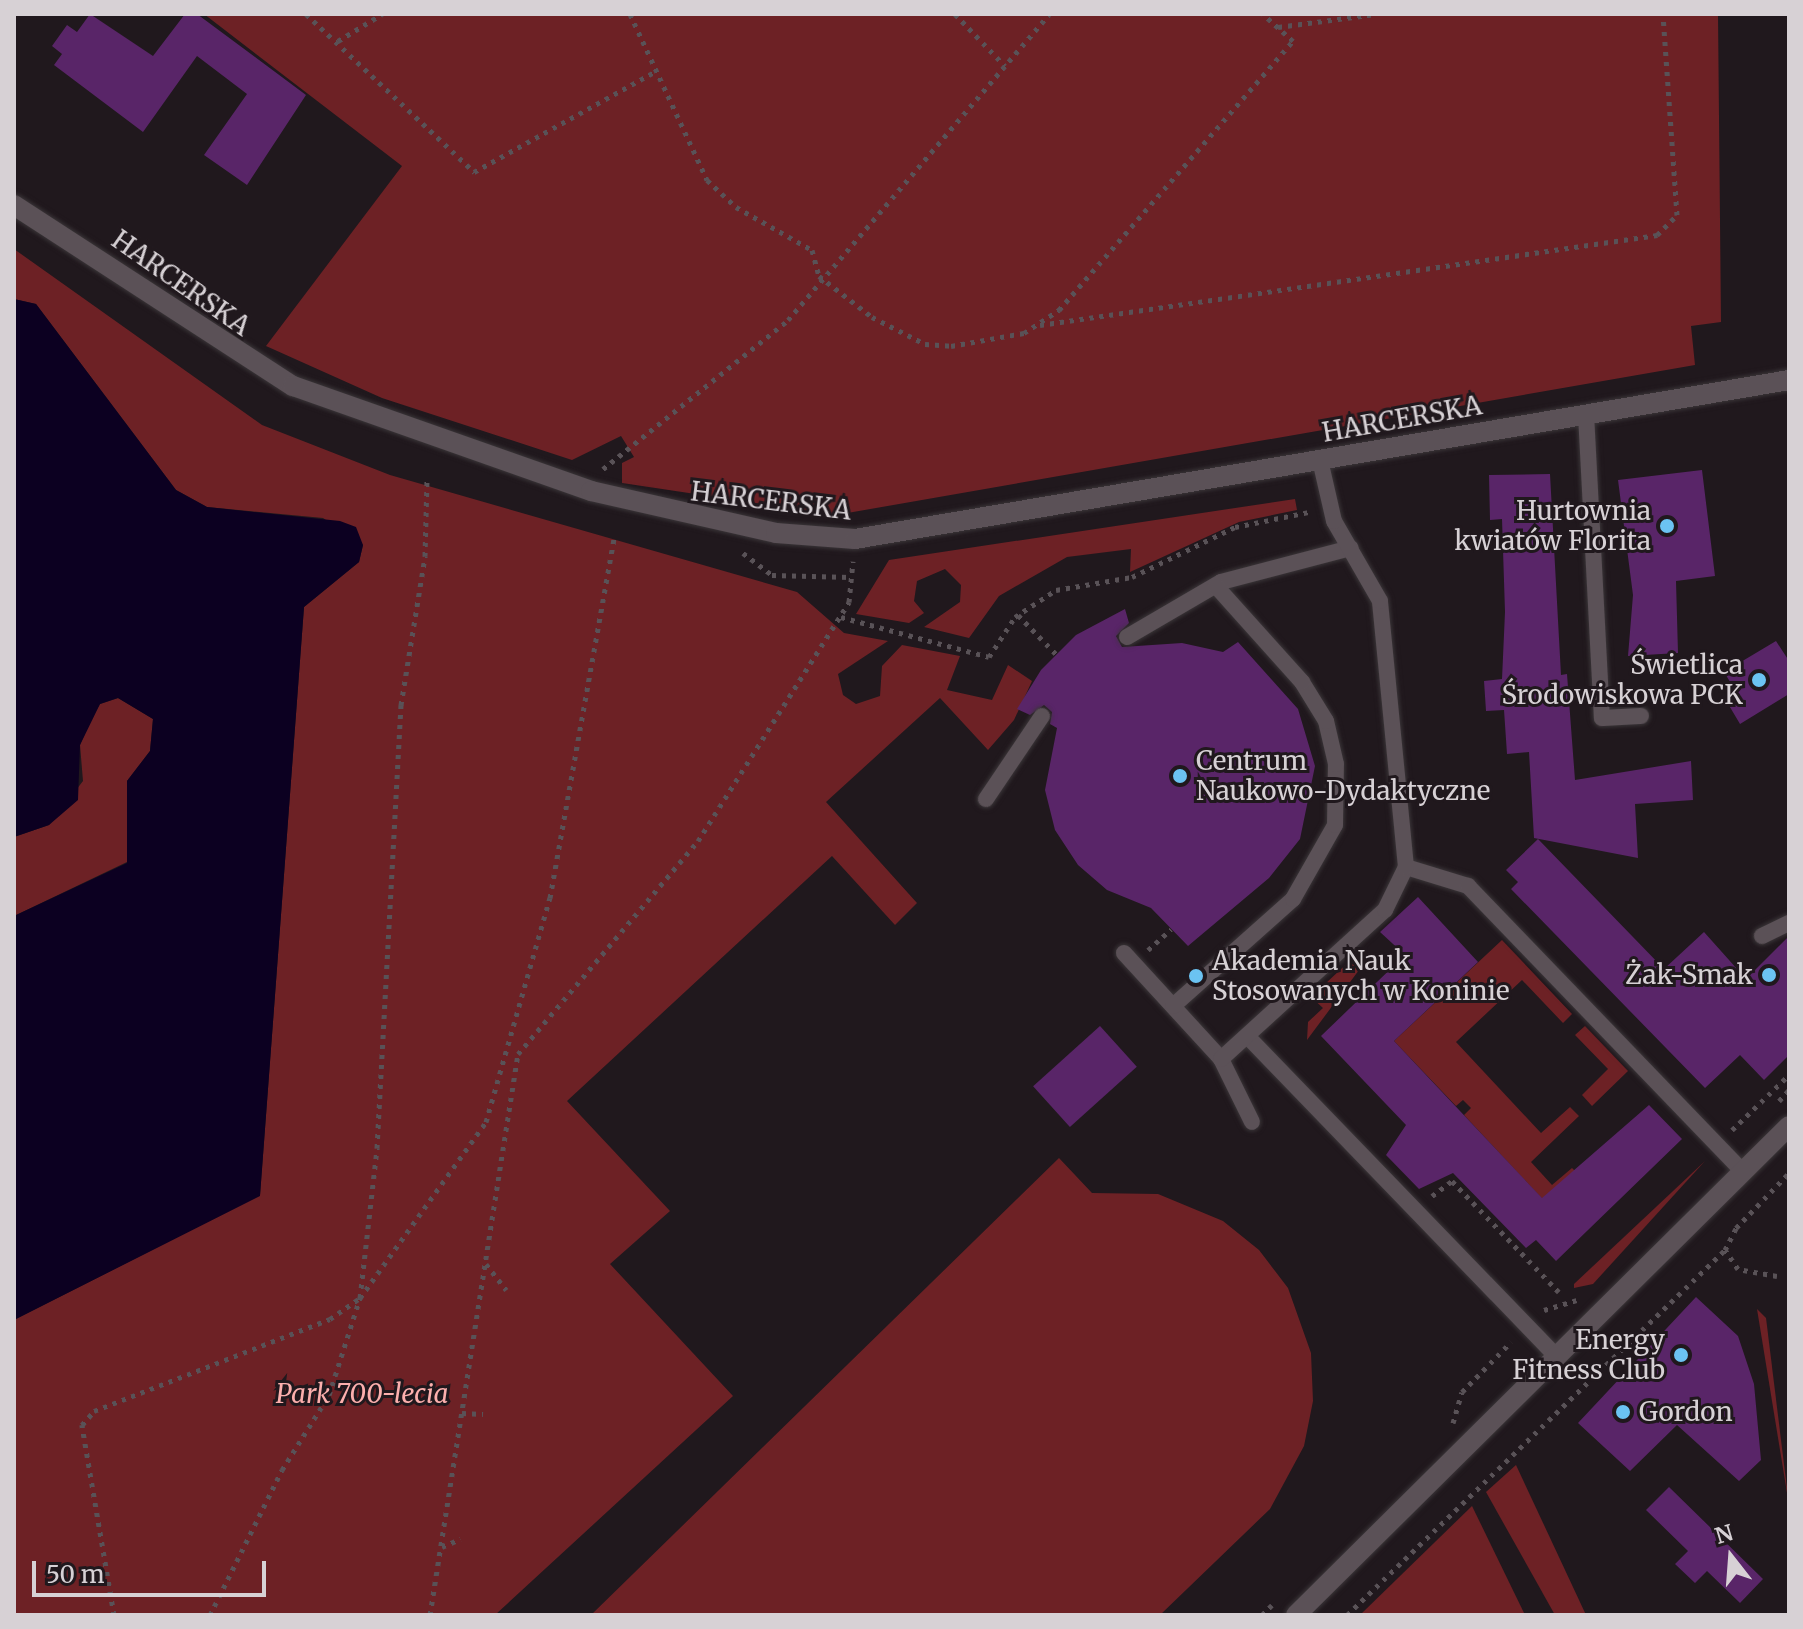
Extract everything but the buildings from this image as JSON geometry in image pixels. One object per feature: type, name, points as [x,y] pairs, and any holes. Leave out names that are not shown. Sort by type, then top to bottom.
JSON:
[{"type":"street","name":"HARCERSKA","points":[[14,205],[293,386],[591,491],[709,523],[855,539],[1789,380]]},
{"type":"street","points":[[1296,1615],[1789,1126]]},
{"type":"lane","points":[[1586,414],[1602,718],[1641,716]]},
{"type":"lane","points":[[1221,1059],[1385,910],[1406,867],[1388,647],[1375,586],[1329,508],[1320,460]]},
{"type":"lane","points":[[1127,637],[1216,586],[1351,548]]},
{"type":"lane","points":[[1173,1006],[1293,899],[1335,825],[1336,764],[1326,721],[1302,682],[1216,586]]},
{"type":"lane","points":[[986,799],[1042,716]]},
{"type":"lane","points":[[1406,867],[1468,886],[1744,1173]]},
{"type":"lane","points":[[1762,936],[1789,923]]},
{"type":"lane","points":[[1124,953],[1221,1059],[1252,1122]]},
{"type":"lane","points":[[1248,1037],[1558,1358]]},
{"type":"path","points":[[306,14],[474,172],[656,71]]},
{"type":"path","points":[[338,41],[382,14]]},
{"type":"path","points":[[630,14],[707,180],[736,207],[812,250],[819,276],[872,317],[925,344],[991,342],[1035,326],[1657,235],[1677,215],[1663,14]]},
{"type":"path","points":[[955,14],[1005,66]]},
{"type":"path","points":[[591,491],[605,466],[788,320],[819,276],[1049,14]]},
{"type":"path","points":[[1035,326],[1059,310],[1293,41],[1263,14]]},
{"type":"path","points":[[1278,27],[1376,14]]},
{"type":"path","points":[[210,1615],[282,1470],[329,1395],[360,1298],[377,1148],[401,705],[425,556],[427,480]]},
{"type":"path","points":[[841,617],[989,657],[1018,615],[1056,590],[1132,577],[1235,527],[1329,508]]},
{"type":"path","points":[[114,1615],[82,1425],[94,1411],[330,1319],[360,1298],[486,1122],[510,1060],[577,762],[614,539]]},
{"type":"path","points":[[430,1615],[518,1054],[698,841],[849,602],[855,539]]},
{"type":"path","points":[[1018,615],[1056,654]]},
{"type":"path","points":[[1725,1136],[1789,1075]]},
{"type":"path","points":[[1347,1615],[1725,1250],[1736,1228],[1789,1173]]},
{"type":"path","points":[[1414,1209],[1452,1181],[1559,1292]]},
{"type":"path","points":[[1725,1250],[1738,1269],[1777,1276]]},
{"type":"path","points":[[486,1264],[506,1290]]},
{"type":"path","points":[[462,1413],[483,1414]]},
{"type":"path","points":[[441,1548],[460,1539]]},
{"type":"green space","points":[[204,14],[1718,14],[1721,322],[1691,326],[1695,365],[836,515],[622,483],[622,463],[634,457],[621,436],[572,460],[382,398],[266,346],[402,166]]},
{"type":"green space","name":"Park 700-lecia","points":[[14,249],[262,425],[390,475],[797,592],[844,633],[888,641],[838,674],[843,695],[856,704],[880,696],[882,666],[902,645],[960,656],[947,690],[992,700],[1008,665],[1032,681],[1014,720],[988,750],[940,698],[826,802],[917,903],[895,925],[832,856],[567,1101],[670,1211],[610,1264],[733,1396],[495,1615],[14,1615],[14,1320],[260,1195],[304,607],[359,562],[363,545],[323,518],[207,507],[176,490],[36,304],[14,299]]},
{"type":"green space","points":[[1295,499],[1297,510],[1239,522],[1130,572],[1131,549],[1067,557],[999,596],[969,638],[924,627],[960,602],[961,585],[945,569],[917,581],[914,601],[924,613],[909,623],[856,614],[889,560]]},
{"type":"green space","points":[[118,698],[153,719],[150,751],[127,781],[127,862],[14,916],[14,837],[49,825],[83,781],[80,745],[100,704]]},
{"type":"green space","points":[[1502,940],[1572,1014],[1563,1023],[1522,980],[1456,1042],[1541,1133],[1570,1107],[1579,1116],[1531,1162],[1552,1185],[1572,1168],[1580,1176],[1548,1205],[1464,1115],[1471,1108],[1463,1100],[1456,1106],[1394,1041]]},
{"type":"green space","points":[[1354,957],[1362,966],[1307,1040],[1308,1022],[1323,1008],[1311,997]]},
{"type":"green space","points":[[1585,1026],[1628,1071],[1592,1106],[1582,1095],[1608,1069],[1575,1035]]},
{"type":"green space","points":[[1059,1158],[1092,1193],[1158,1194],[1223,1221],[1259,1250],[1288,1288],[1311,1353],[1313,1401],[1304,1446],[1270,1509],[1160,1615],[591,1615]]},
{"type":"green space","points":[[1705,1161],[1593,1284],[1574,1288],[1574,1284]]},
{"type":"green space","points":[[1757,1309],[1766,1318],[1789,1505]]},
{"type":"green space","points":[[1516,1465],[1586,1615],[1555,1615],[1486,1492]]},
{"type":"green space","points":[[1472,1506],[1525,1615],[1360,1615]]},
{"type":"shaded area","points":[[14,299],[36,304],[176,490],[207,507],[340,521],[356,527],[363,545],[359,562],[304,607],[260,1196],[14,1320],[14,916],[127,863],[127,781],[150,751],[153,719],[118,698],[100,704],[80,745],[78,800],[49,825],[14,837]]},
{"type":"place","name":"Hurtownia kwiatów Florita","points":[[1667,526]]},
{"type":"place","name":"Świetlica Środowiskowa PCK","points":[[1759,680]]},
{"type":"place","name":"Centrum Naukowo-Dydaktyczne","points":[[1180,776]]},
{"type":"place","name":"Żak-Smak","points":[[1769,975]]},
{"type":"place","name":"Akademia Nauk Stosowanych w Koninie","points":[[1196,976]]},
{"type":"place","name":"Energy Fitness Club","points":[[1681,1355]]},
{"type":"place","name":"Gordon","points":[[1623,1412]]}]
